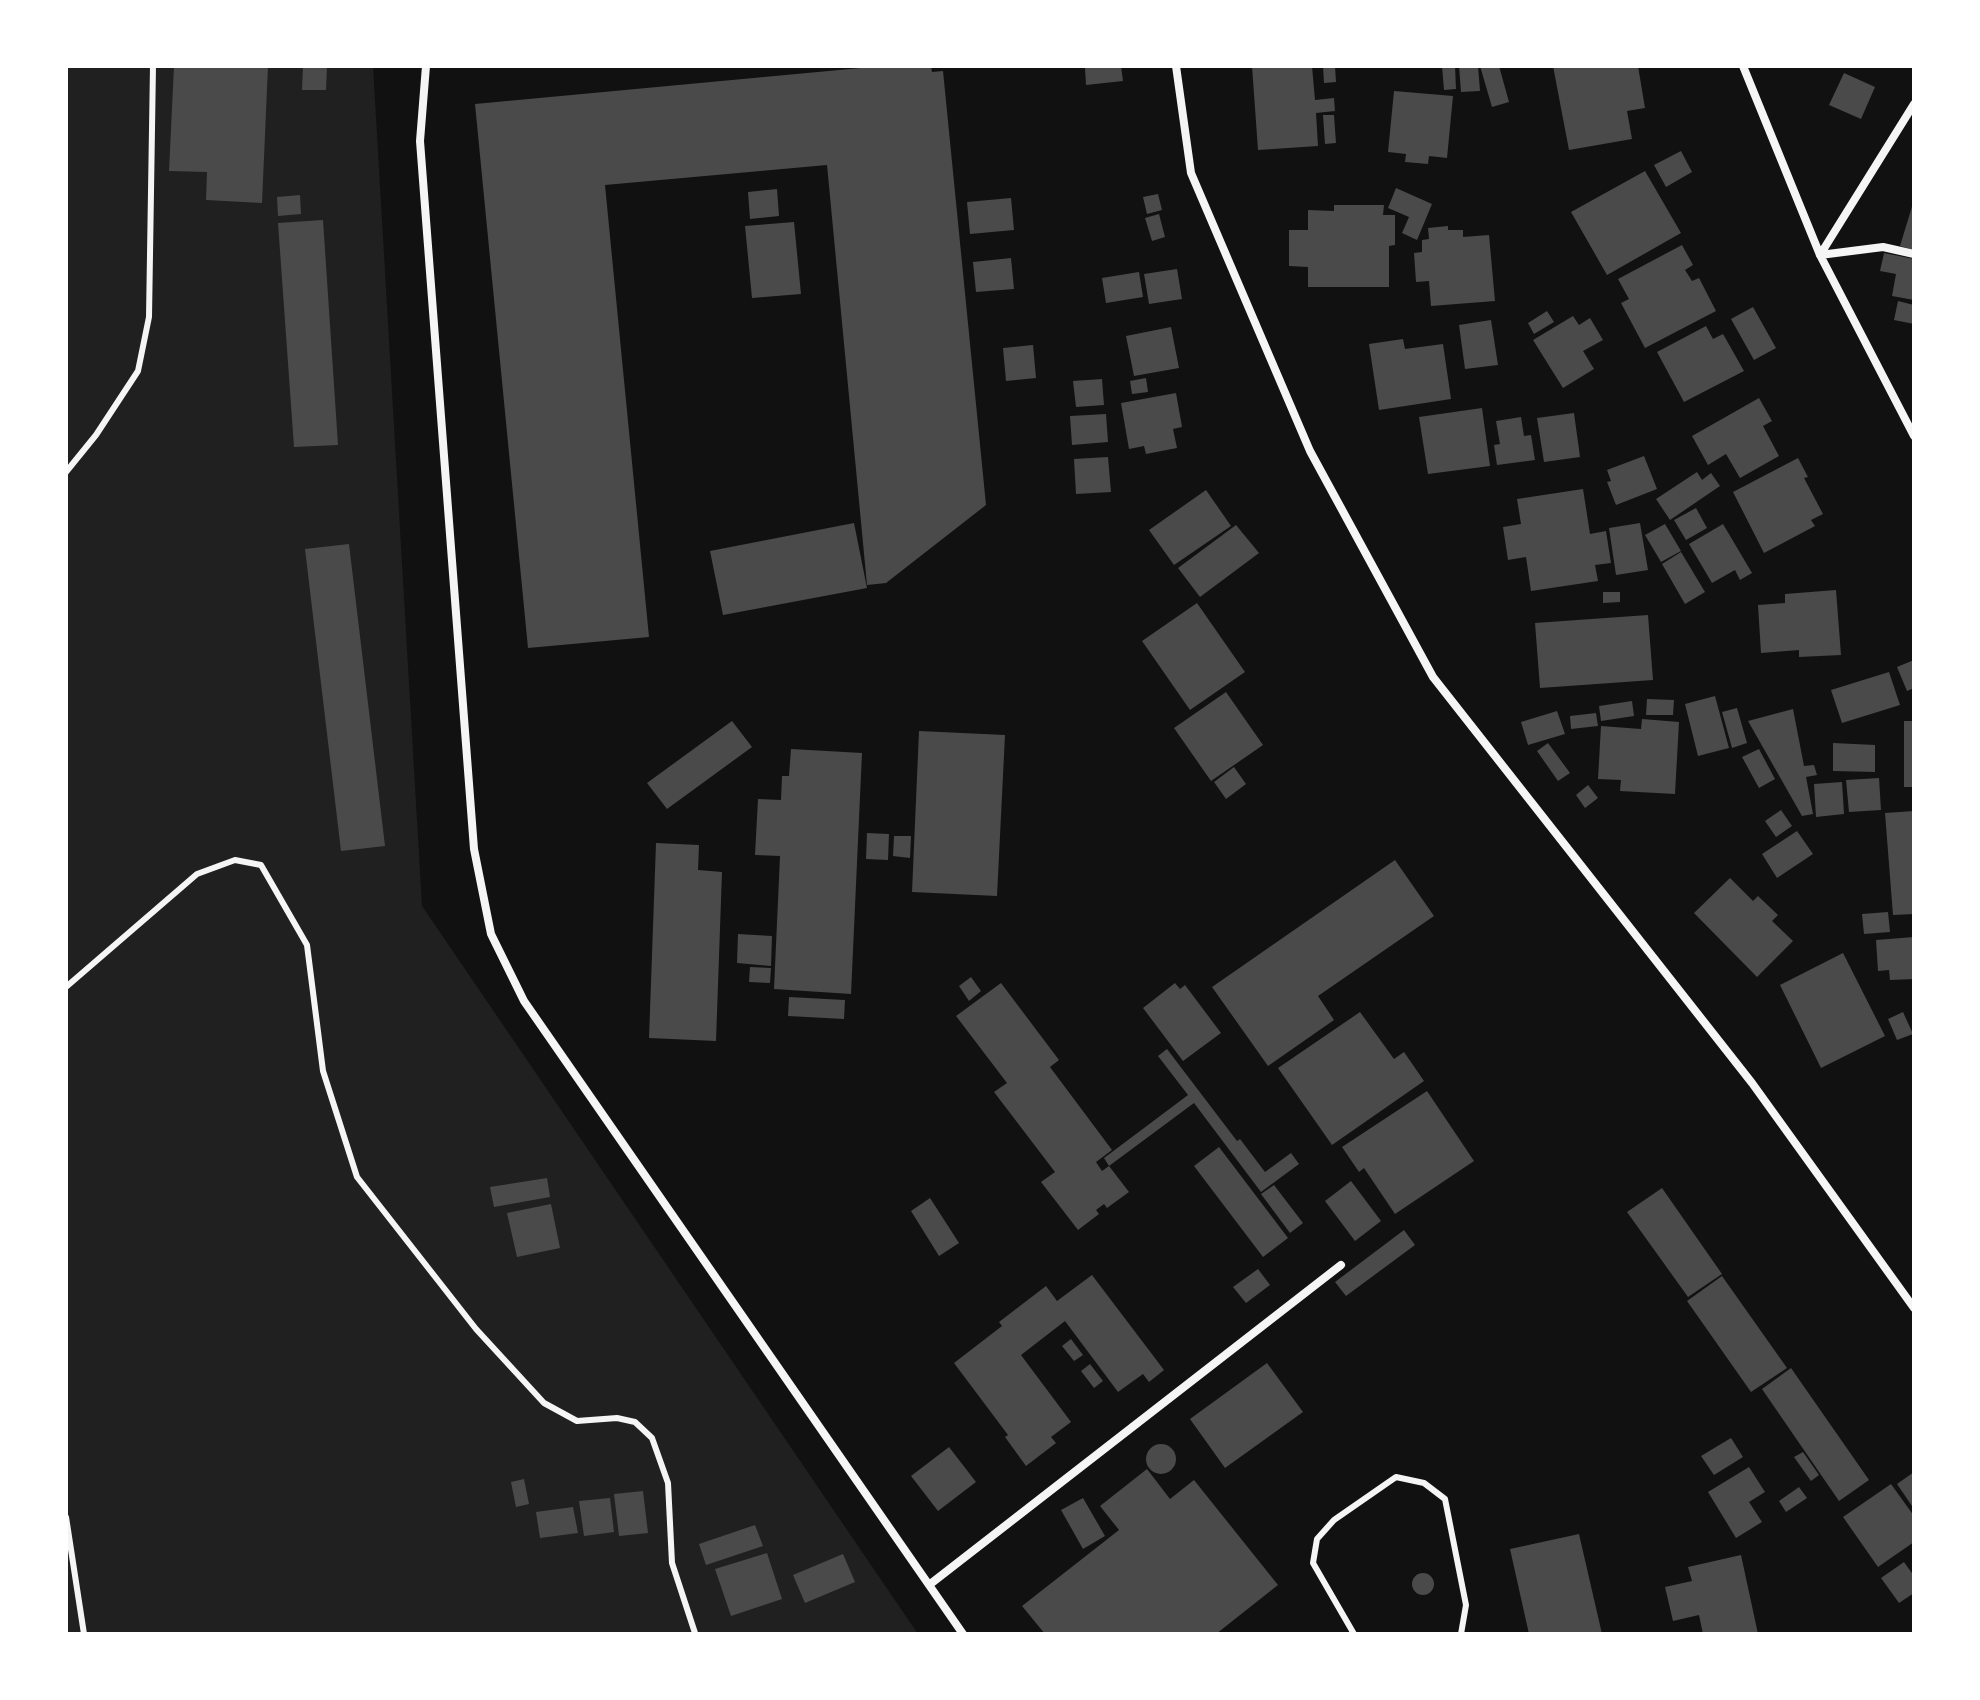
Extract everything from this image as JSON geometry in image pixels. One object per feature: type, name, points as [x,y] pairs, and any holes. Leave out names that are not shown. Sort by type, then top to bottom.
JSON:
[{"type":"street","points":[[426,66],[420,141],[474,849],[491,934],[524,1001],[963,1634]]},
{"type":"street","points":[[1176,66],[1191,173],[1310,451],[1433,677],[1752,1083],[1914,1308]]},
{"type":"street","points":[[1743,66],[1820,255],[1914,436]]},
{"type":"street","points":[[1820,255],[1914,104]]},
{"type":"street","points":[[1820,255],[1883,247],[1914,254]]},
{"type":"street","points":[[929,1585],[1341,1265]]},
{"type":"lane","points":[[66,472],[96,435],[138,371],[149,317],[153,66]]},
{"type":"lane","points":[[66,987],[197,874],[235,860],[261,865],[307,945],[323,1071],[357,1177],[476,1329],[544,1403],[577,1421],[617,1418],[635,1422],[652,1438],[668,1483],[672,1563],[695,1633]]},
{"type":"lane","points":[[1354,1634],[1313,1563],[1317,1539],[1334,1520],[1396,1477],[1424,1483],[1445,1499],[1466,1605],[1461,1634]]},
{"type":"lane","points":[[66,1517],[84,1634]]},
{"type":"shaded area","points":[[66,66],[373,66],[422,906],[918,1634],[66,1634]]},
{"type":"building","points":[[174,66],[268,66],[262,203],[206,200],[207,172],[169,171]]},
{"type":"building","points":[[303,66],[327,66],[326,90],[302,90]]},
{"type":"building","points":[[882,66],[931,66],[932,72],[943,71],[986,505],[886,583],[867,585],[827,165],[605,185],[649,637],[528,648],[475,104]]},
{"type":"building","points":[[1121,66],[1123,81],[1086,85],[1085,68]]},
{"type":"building","points":[[1252,66],[1312,66],[1315,100],[1334,98],[1335,111],[1316,113],[1318,146],[1258,150]]},
{"type":"building","points":[[1323,66],[1335,66],[1336,82],[1324,83]]},
{"type":"building","points":[[1442,66],[1455,66],[1456,89],[1444,90]]},
{"type":"building","points":[[1459,66],[1478,66],[1480,91],[1461,92]]},
{"type":"building","points":[[1480,66],[1499,66],[1509,102],[1492,107]]},
{"type":"building","points":[[1553,66],[1638,66],[1645,108],[1627,111],[1632,139],[1569,150]]},
{"type":"building","points":[[1844,73],[1875,87],[1861,119],[1829,105]]},
{"type":"building","points":[[1394,91],[1453,96],[1447,158],[1429,156],[1428,164],[1405,162],[1406,154],[1388,152]]},
{"type":"building","points":[[1323,115],[1334,115],[1336,143],[1325,144]]},
{"type":"building","points":[[1681,151],[1692,172],[1666,187],[1654,165]]},
{"type":"building","points":[[1645,171],[1681,233],[1607,275],[1571,212]]},
{"type":"building","points":[[1396,188],[1432,204],[1417,240],[1402,233],[1409,217],[1388,208]]},
{"type":"building","points":[[777,189],[779,216],[750,219],[748,192]]},
{"type":"building","points":[[1158,194],[1162,210],[1147,214],[1143,197]]},
{"type":"building","points":[[300,195],[301,214],[278,216],[277,197]]},
{"type":"building","points":[[1011,198],[1014,230],[970,234],[967,202]]},
{"type":"building","points":[[1914,200],[1914,250],[1900,246]]},
{"type":"building","points":[[1334,205],[1384,205],[1383,215],[1395,215],[1395,245],[1389,246],[1389,287],[1308,287],[1308,267],[1289,266],[1289,230],[1308,230],[1308,210],[1334,211]]},
{"type":"building","points":[[1159,214],[1165,237],[1152,241],[1145,218]]},
{"type":"building","points":[[323,220],[338,445],[294,447],[278,223]]},
{"type":"building","points":[[794,222],[801,294],[752,298],[745,226]]},
{"type":"building","points":[[1448,226],[1448,230],[1463,230],[1463,237],[1489,235],[1495,301],[1431,306],[1429,281],[1416,282],[1414,253],[1422,252],[1422,240],[1429,239],[1428,228]]},
{"type":"building","points":[[1682,245],[1693,265],[1685,270],[1692,281],[1699,278],[1716,311],[1645,348],[1621,303],[1629,299],[1618,279]]},
{"type":"building","points":[[1884,253],[1914,259],[1914,300],[1892,296],[1896,274],[1880,271]]},
{"type":"building","points":[[1011,258],[1014,289],[976,292],[973,262]]},
{"type":"building","points":[[1177,269],[1182,299],[1149,304],[1144,274]]},
{"type":"building","points":[[1139,272],[1143,297],[1106,303],[1102,278]]},
{"type":"building","points":[[1898,301],[1914,305],[1914,324],[1894,320]]},
{"type":"building","points":[[1753,307],[1776,348],[1754,360],[1731,319]]},
{"type":"building","points":[[1547,311],[1554,322],[1534,334],[1528,323]]},
{"type":"building","points":[[1573,316],[1579,325],[1590,318],[1603,340],[1583,351],[1594,369],[1563,388],[1533,340]]},
{"type":"building","points":[[1491,320],[1498,365],[1465,369],[1459,325]]},
{"type":"building","points":[[1706,326],[1713,339],[1723,334],[1744,371],[1684,402],[1657,352]]},
{"type":"building","points":[[1171,327],[1179,368],[1134,376],[1126,336]]},
{"type":"building","points":[[1403,339],[1405,349],[1443,344],[1451,399],[1379,410],[1369,344]]},
{"type":"building","points":[[1033,345],[1036,378],[1006,381],[1003,348]]},
{"type":"building","points":[[1146,378],[1148,392],[1132,394],[1130,381]]},
{"type":"building","points":[[1102,379],[1104,405],[1076,407],[1073,381]]},
{"type":"building","points":[[1176,393],[1182,427],[1173,429],[1177,448],[1146,454],[1144,446],[1129,449],[1121,403]]},
{"type":"building","points":[[1759,398],[1772,421],[1763,426],[1779,456],[1740,478],[1726,454],[1708,465],[1692,436]]},
{"type":"building","points":[[1482,408],[1490,466],[1428,474],[1419,417]]},
{"type":"building","points":[[1574,413],[1580,457],[1544,462],[1537,418]]},
{"type":"building","points":[[1106,414],[1108,442],[1072,445],[1070,416]]},
{"type":"building","points":[[1521,417],[1524,436],[1531,435],[1535,460],[1497,465],[1494,445],[1500,444],[1496,421]]},
{"type":"building","points":[[1644,456],[1657,489],[1616,505],[1607,482],[1611,481],[1607,470]]},
{"type":"building","points":[[1108,457],[1111,492],[1076,494],[1074,459]]},
{"type":"building","points":[[1798,458],[1808,477],[1804,478],[1823,514],[1811,520],[1815,526],[1764,553],[1733,492]]},
{"type":"building","points":[[1697,472],[1702,480],[1711,473],[1720,486],[1670,520],[1656,499]]},
{"type":"building","points":[[1583,489],[1590,534],[1606,531],[1611,563],[1595,565],[1598,581],[1531,591],[1526,557],[1508,560],[1503,527],[1521,524],[1517,499]]},
{"type":"building","points":[[1206,490],[1231,526],[1174,565],[1149,530]]},
{"type":"building","points":[[1696,508],[1707,528],[1686,540],[1674,520]]},
{"type":"building","points":[[854,523],[867,588],[723,615],[710,551]]},
{"type":"building","points":[[1640,523],[1648,570],[1616,575],[1609,528]]},
{"type":"building","points":[[1665,524],[1681,551],[1661,562],[1645,535]]},
{"type":"building","points":[[1723,524],[1752,573],[1740,580],[1735,570],[1712,583],[1689,544]]},
{"type":"building","points":[[1236,525],[1259,553],[1200,597],[1178,568]]},
{"type":"building","points":[[349,544],[385,846],[341,851],[305,549]]},
{"type":"building","points":[[1681,552],[1705,592],[1685,604],[1662,564]]},
{"type":"building","points":[[1836,590],[1841,655],[1799,657],[1799,650],[1761,653],[1758,605],[1785,603],[1785,594]]},
{"type":"building","points":[[1603,592],[1620,592],[1620,602],[1603,603]]},
{"type":"building","points":[[1197,603],[1245,672],[1190,710],[1142,641]]},
{"type":"building","points":[[1648,615],[1653,680],[1540,688],[1535,623]]},
{"type":"building","points":[[1914,660],[1914,688],[1907,691],[1897,667]]},
{"type":"building","points":[[1889,672],[1900,705],[1842,723],[1831,690]]},
{"type":"building","points":[[1226,692],[1263,745],[1211,781],[1174,728]]},
{"type":"building","points":[[1715,696],[1729,748],[1698,756],[1685,704]]},
{"type":"building","points":[[1647,699],[1674,700],[1673,715],[1646,715]]},
{"type":"building","points":[[1632,701],[1634,716],[1601,721],[1599,706]]},
{"type":"building","points":[[1737,708],[1747,743],[1732,748],[1722,712]]},
{"type":"building","points":[[1793,709],[1804,766],[1814,765],[1817,775],[1806,777],[1813,814],[1802,816],[1748,721]]},
{"type":"building","points":[[1557,711],[1565,734],[1528,745],[1521,722]]},
{"type":"building","points":[[1596,713],[1598,726],[1571,729],[1570,716]]},
{"type":"building","points":[[1642,719],[1679,722],[1675,794],[1620,791],[1621,780],[1598,779],[1601,726],[1641,729]]},
{"type":"building","points":[[732,721],[752,747],[667,809],[647,783]]},
{"type":"building","points":[[1904,721],[1914,721],[1914,787],[1904,787]]},
{"type":"building","points":[[919,731],[1005,735],[997,896],[912,892]]},
{"type":"building","points":[[1548,743],[1570,773],[1558,781],[1537,751]]},
{"type":"building","points":[[1833,743],[1875,745],[1875,772],[1833,771]]},
{"type":"building","points":[[791,749],[862,753],[851,994],[774,989],[780,856],[755,855],[758,799],[781,800],[782,776],[789,776]]},
{"type":"building","points":[[1759,749],[1775,779],[1759,788],[1742,757]]},
{"type":"building","points":[[1234,767],[1246,784],[1226,799],[1214,782]]},
{"type":"building","points":[[1879,778],[1881,810],[1849,812],[1846,780]]},
{"type":"building","points":[[1842,782],[1844,814],[1816,817],[1814,784]]},
{"type":"building","points":[[1588,785],[1598,798],[1585,808],[1576,795]]},
{"type":"building","points":[[1781,810],[1792,826],[1776,837],[1765,821]]},
{"type":"building","points":[[1914,811],[1914,914],[1893,915],[1885,813]]},
{"type":"building","points":[[1797,831],[1813,854],[1777,878],[1762,854]]},
{"type":"building","points":[[867,833],[889,834],[888,860],[866,859]]},
{"type":"building","points":[[894,836],[911,836],[910,858],[893,856]]},
{"type":"building","points":[[656,843],[699,845],[698,870],[722,872],[716,1041],[649,1038]]},
{"type":"building","points":[[1395,860],[1434,916],[1318,996],[1334,1020],[1268,1066],[1212,987]]},
{"type":"building","points":[[1730,878],[1753,901],[1758,896],[1778,915],[1772,921],[1793,941],[1757,977],[1694,913]]},
{"type":"building","points":[[1888,912],[1890,932],[1864,934],[1862,914]]},
{"type":"building","points":[[738,934],[772,936],[771,966],[737,963]]},
{"type":"building","points":[[1914,937],[1914,979],[1890,980],[1889,970],[1878,971],[1876,940]]},
{"type":"building","points":[[1843,953],[1885,1036],[1821,1068],[1780,985]]},
{"type":"building","points":[[750,967],[771,968],[770,983],[749,982]]},
{"type":"building","points":[[971,977],[981,991],[969,1001],[959,986]]},
{"type":"building","points":[[1001,983],[1059,1060],[1050,1067],[1112,1150],[1096,1162],[1102,1171],[1109,1166],[1129,1192],[1107,1208],[1104,1204],[1096,1210],[1099,1214],[1078,1230],[1041,1182],[1055,1172],[994,1092],[1007,1083],[956,1016]]},
{"type":"building","points":[[1175,983],[1180,989],[1185,985],[1221,1033],[1183,1061],[1143,1008]]},
{"type":"building","points":[[789,997],[845,1000],[844,1019],[788,1016]]},
{"type":"building","points":[[1360,1012],[1394,1059],[1404,1052],[1424,1081],[1332,1145],[1278,1068]]},
{"type":"building","points":[[1903,1012],[1913,1034],[1897,1040],[1888,1019]]},
{"type":"building","points":[[1167,1049],[1237,1141],[1240,1139],[1265,1172],[1291,1153],[1299,1164],[1261,1192],[1194,1103],[1109,1166],[1104,1158],[1188,1095],[1158,1056]]},
{"type":"building","points":[[1427,1091],[1474,1161],[1395,1214],[1364,1168],[1359,1172],[1342,1147]]},
{"type":"building","points":[[1219,1147],[1288,1238],[1263,1257],[1194,1166]]},
{"type":"building","points":[[547,1178],[550,1197],[494,1207],[490,1187]]},
{"type":"building","points":[[1351,1181],[1381,1221],[1355,1241],[1325,1201]]},
{"type":"building","points":[[1274,1185],[1303,1223],[1290,1233],[1261,1194]]},
{"type":"building","points":[[1662,1188],[1722,1274],[1688,1297],[1627,1212]]},
{"type":"building","points":[[930,1198],[959,1243],[939,1256],[911,1211]]},
{"type":"building","points":[[551,1204],[560,1248],[517,1257],[507,1213]]},
{"type":"building","points":[[1404,1230],[1415,1245],[1346,1296],[1335,1282]]},
{"type":"building","points":[[1258,1269],[1270,1285],[1246,1303],[1233,1287]]},
{"type":"building","points":[[1092,1275],[1164,1370],[1149,1382],[1143,1374],[1118,1392],[1065,1321],[1021,1355],[1071,1422],[1051,1437],[1056,1443],[1026,1466],[1005,1437],[1008,1435],[954,1363],[1002,1326],[999,1322],[1046,1286],[1057,1301]]},
{"type":"building","points":[[1722,1276],[1787,1368],[1751,1392],[1687,1301]]},
{"type":"building","points":[[1071,1339],[1083,1355],[1074,1361],[1062,1346]]},
{"type":"building","points":[[1267,1363],[1303,1412],[1225,1468],[1190,1419]]},
{"type":"building","points":[[1090,1364],[1103,1381],[1094,1388],[1081,1371]]},
{"type":"building","points":[[1791,1368],[1869,1480],[1839,1501],[1762,1389]]},
{"type":"building","points":[[1731,1438],[1743,1457],[1714,1475],[1701,1456]]},
{"type":"building","points":[[1161,1444],[1171,1449],[1176,1459],[1171,1469],[1161,1474],[1151,1469],[1146,1459],[1151,1449]]},
{"type":"building","points":[[949,1447],[976,1482],[938,1511],[911,1476]]},
{"type":"building","points":[[1803,1452],[1819,1475],[1811,1481],[1794,1457]]},
{"type":"building","points":[[1749,1467],[1765,1492],[1749,1502],[1762,1522],[1736,1538],[1708,1492]]},
{"type":"building","points":[[1147,1469],[1170,1499],[1194,1480],[1278,1585],[1216,1634],[1045,1634],[1022,1606],[1119,1530],[1100,1506]]},
{"type":"building","points":[[1914,1472],[1914,1509],[1897,1484]]},
{"type":"building","points":[[524,1479],[529,1504],[516,1507],[511,1482]]},
{"type":"building","points":[[1891,1484],[1914,1516],[1914,1542],[1878,1567],[1843,1517]]},
{"type":"building","points":[[1799,1487],[1807,1498],[1786,1512],[1779,1501]]},
{"type":"building","points":[[643,1491],[648,1533],[619,1536],[614,1494]]},
{"type":"building","points":[[610,1498],[614,1532],[584,1536],[579,1501]]},
{"type":"building","points":[[1083,1498],[1105,1536],[1083,1549],[1061,1510]]},
{"type":"building","points":[[573,1507],[578,1533],[540,1538],[536,1512]]},
{"type":"building","points":[[755,1525],[763,1546],[706,1565],[699,1544]]},
{"type":"building","points":[[1579,1534],[1602,1634],[1529,1634],[1510,1549]]},
{"type":"building","points":[[767,1553],[782,1599],[731,1616],[715,1569]]},
{"type":"building","points":[[843,1554],[855,1582],[805,1603],[793,1575]]},
{"type":"building","points":[[1741,1555],[1758,1634],[1703,1634],[1699,1615],[1673,1621],[1665,1587],[1692,1581],[1688,1567]]},
{"type":"building","points":[[1904,1562],[1914,1576],[1914,1593],[1899,1603],[1881,1578]]},
{"type":"building","points":[[1423,1573],[1431,1576],[1434,1584],[1431,1592],[1423,1595],[1415,1592],[1412,1584],[1415,1576]]}]
